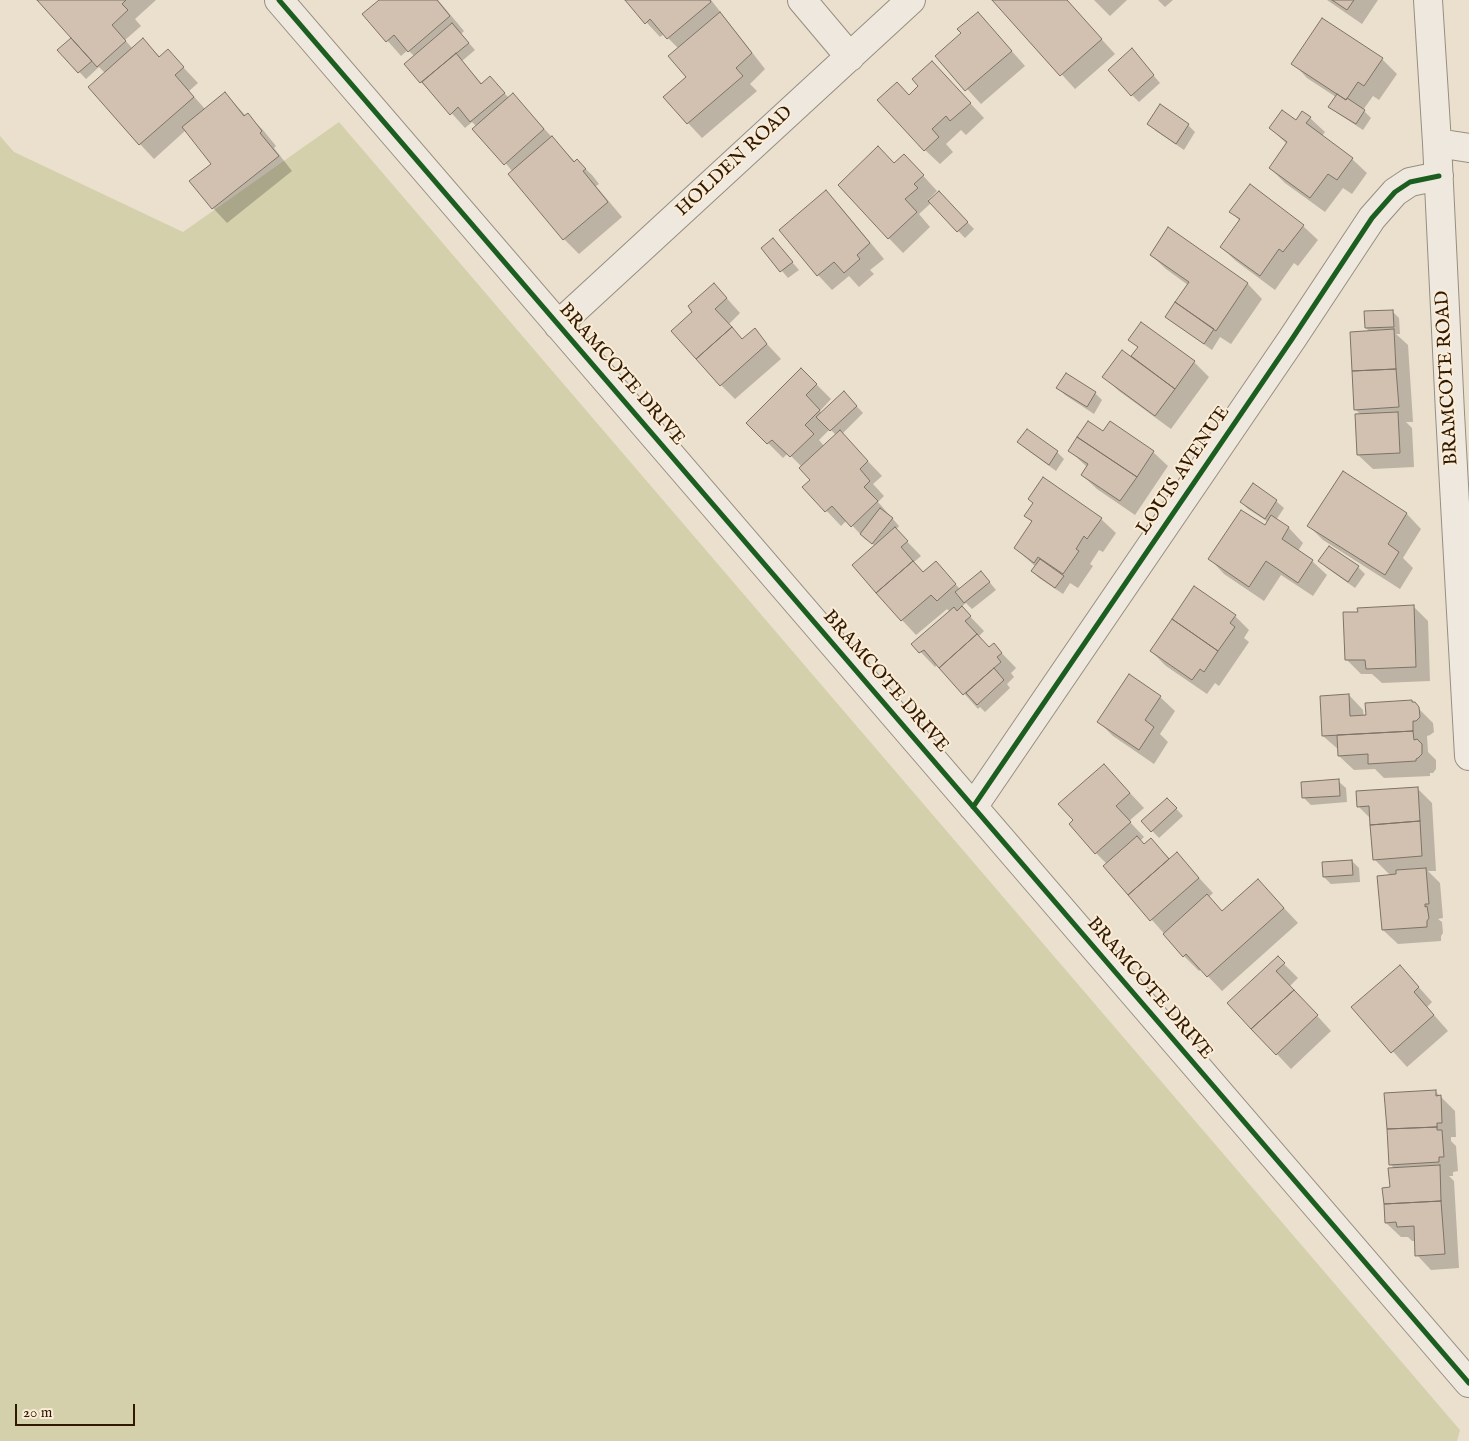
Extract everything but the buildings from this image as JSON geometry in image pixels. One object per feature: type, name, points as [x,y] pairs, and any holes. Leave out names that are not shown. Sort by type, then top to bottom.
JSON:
[{"type":"street","name":"BRAMCOTE DRIVE","points":[[279,0],[1469,1384]]},
{"type":"street","points":[[802,0],[850,57]]},
{"type":"street","name":"HOLDEN ROAD","points":[[558,325],[912,0]]},
{"type":"street","name":"BRAMCOTE ROAD","points":[[1428,0],[1469,756]]},
{"type":"street","points":[[1437,143],[1469,148]]},
{"type":"street","name":"LOUIS AVENUE","points":[[973,807],[1281,356],[1372,218],[1395,192],[1410,182],[1439,176]]},
{"type":"shaded area","points":[[339,122],[1460,1430],[1457,1441],[0,1441],[0,136],[14,152],[183,232]]},
{"type":"cycle path","points":[[279,0],[1469,1383]]},
{"type":"cycle path","points":[[973,807],[1292,339],[1372,218],[1395,192],[1410,182],[1439,176]]}]
